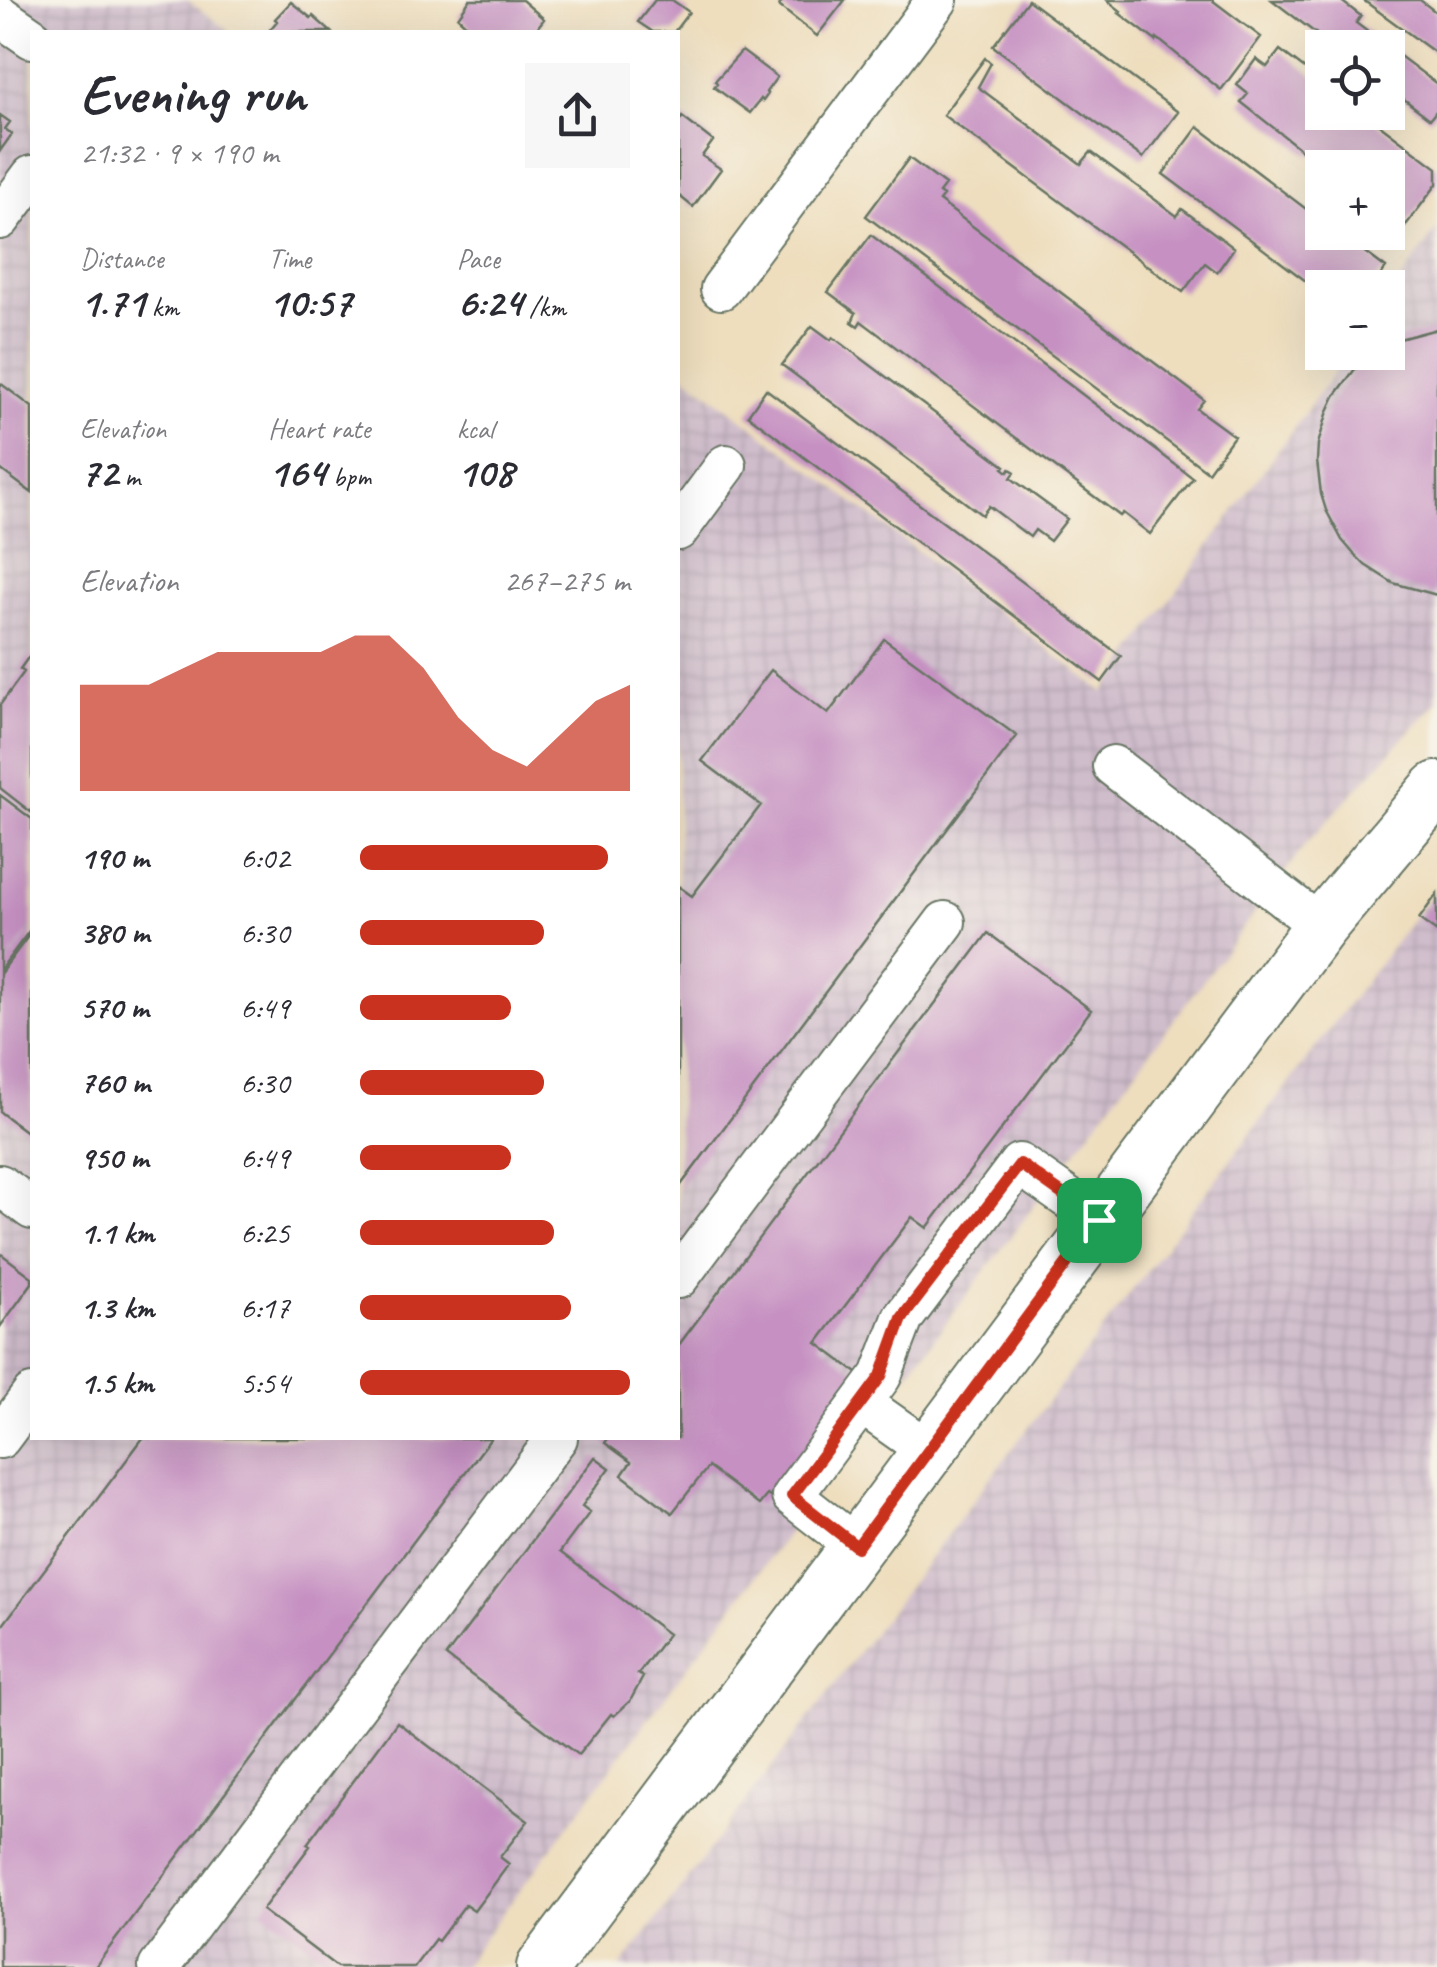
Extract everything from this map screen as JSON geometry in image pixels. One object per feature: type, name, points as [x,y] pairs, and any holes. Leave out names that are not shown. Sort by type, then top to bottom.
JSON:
[{"type":"main road","points":[[543,1967],[1099,1220],[1322,926],[1437,788]]},
{"type":"street","points":[[720,289],[937,0]]},
{"type":"street","points":[[0,16],[30,37]]},
{"type":"street","points":[[0,219],[30,179]]},
{"type":"street","points":[[680,527],[726,465]]},
{"type":"street","points":[[1113,766],[1322,926]]},
{"type":"street","points":[[680,1275],[945,922]]},
{"type":"street","points":[[857,1547],[792,1496],[881,1376],[902,1318],[1020,1164],[1099,1220]]},
{"type":"street","points":[[0,1185],[30,1208]]},
{"type":"street","points":[[0,1438],[30,1397]]},
{"type":"street","points":[[861,1402],[929,1451]]},
{"type":"street","points":[[159,1967],[555,1440]]},
{"type":"shaded area","points":[[0,0],[187,0],[227,30],[30,30],[30,1440],[680,1440],[680,372],[1104,692],[1336,370],[1405,370],[1405,274],[1437,229],[1437,702],[1306,844],[462,1967],[0,1967]]},
{"type":"shaded area","points":[[1437,887],[1437,1967],[621,1967],[1415,916]]},
{"type":"building","points":[[470,0],[522,0],[544,19],[536,30],[472,30],[458,17]]},
{"type":"building","points":[[655,0],[672,0],[689,12],[676,30],[650,30],[638,22]]},
{"type":"building","points":[[783,0],[845,0],[817,36],[779,6]]},
{"type":"building","points":[[1028,0],[1178,112],[1143,158],[993,46]]},
{"type":"building","points":[[1107,0],[1212,0],[1261,37],[1221,90]]},
{"type":"building","points":[[1272,0],[1340,0],[1361,16],[1356,23],[1365,30],[1311,30]]},
{"type":"building","points":[[1363,0],[1420,0],[1437,13],[1437,54]]},
{"type":"building","points":[[291,2],[329,30],[270,30]]},
{"type":"building","points":[[1280,50],[1305,69],[1305,130],[1387,130],[1437,168],[1437,184],[1406,225],[1405,150],[1305,153],[1241,102],[1248,94],[1237,85],[1256,59],[1267,67]]},
{"type":"building","points":[[742,51],[777,77],[763,101],[750,113],[714,87]]},
{"type":"building","points":[[985,58],[991,63],[978,87],[1081,164],[1091,152],[1177,216],[1182,209],[1234,248],[1217,272],[1205,263],[1183,292],[943,115]]},
{"type":"building","points":[[1405,60],[1437,84],[1437,110],[1430,119],[1405,100]]},
{"type":"building","points":[[0,115],[10,122],[5,129],[12,134],[0,151]]},
{"type":"building","points":[[682,117],[713,141],[702,156],[721,169],[693,207],[680,197]]},
{"type":"building","points":[[1198,127],[1305,208],[1305,250],[1362,250],[1386,268],[1305,270],[1305,280],[1163,174]]},
{"type":"building","points":[[909,158],[945,185],[939,201],[1204,400],[1197,409],[1234,436],[1208,472],[866,216]]},
{"type":"building","points":[[871,235],[1193,478],[1150,534],[1123,513],[1120,516],[861,321],[858,326],[852,322],[856,313],[828,292]]},
{"type":"building","points":[[812,326],[831,340],[833,337],[1008,472],[1015,472],[1011,478],[1067,519],[1050,541],[1035,530],[1030,537],[989,506],[982,515],[782,365]]},
{"type":"building","points":[[1437,329],[1437,595],[1393,583],[1365,565],[1342,540],[1321,494],[1318,444],[1335,396],[1354,370],[1405,370],[1405,338]]},
{"type":"building","points":[[0,383],[30,406],[30,492],[0,469]]},
{"type":"building","points":[[766,389],[1121,656],[1102,682],[748,415]]},
{"type":"building","points":[[884,639],[1017,736],[680,1186],[680,887],[692,896],[761,805],[702,761],[771,670],[828,714]]},
{"type":"building","points":[[30,655],[30,811],[0,788],[0,705],[24,672],[20,669]]},
{"type":"building","points":[[0,795],[30,818],[30,930],[0,970]]},
{"type":"building","points":[[1437,894],[1437,932],[1419,919]]},
{"type":"building","points":[[988,933],[1091,1010],[927,1228],[912,1217],[817,1343],[861,1376],[770,1497],[767,1495],[759,1505],[708,1467],[672,1513],[622,1475],[631,1462],[605,1443],[680,1440],[680,1343]]},
{"type":"building","points":[[30,934],[30,1134],[0,1112],[0,974]]},
{"type":"building","points":[[0,1253],[30,1276],[30,1286],[0,1327]]},
{"type":"building","points":[[142,1440],[490,1440],[95,1967],[0,1967],[0,1629]]},
{"type":"building","points":[[595,1457],[610,1468],[582,1506],[590,1512],[560,1552],[668,1634],[638,1674],[643,1677],[630,1701],[614,1716],[611,1714],[578,1755],[446,1656]]},
{"type":"building","points":[[397,1722],[528,1821],[500,1857],[509,1864],[474,1911],[465,1905],[414,1967],[337,1967],[262,1910]]},
{"type":"route","points":[[1020,1164],[1099,1220],[857,1547],[792,1496],[881,1376],[902,1318],[1020,1164]]}]
